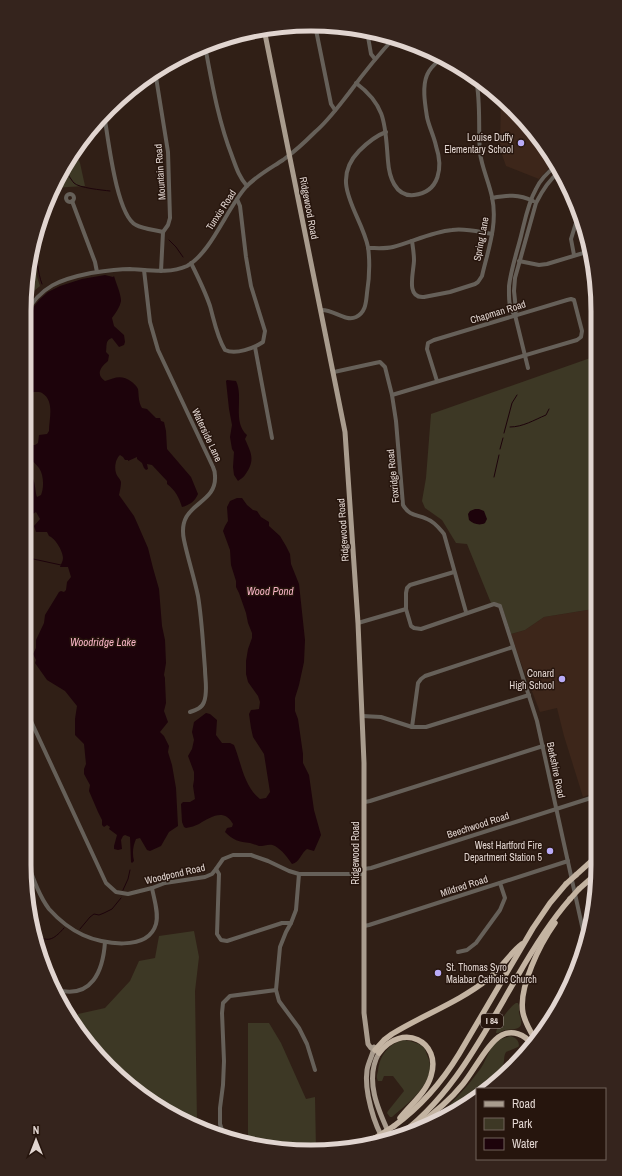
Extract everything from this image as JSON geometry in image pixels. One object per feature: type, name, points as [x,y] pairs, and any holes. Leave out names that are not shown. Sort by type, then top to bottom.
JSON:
[{"type":"highway","name":"I 84","points":[[377,1137],[395,1125],[426,1098],[449,1070],[544,911],[566,884],[591,861]]},
{"type":"highway","name":"I 84","points":[[408,1128],[430,1108],[456,1077],[490,1024],[539,939],[570,899],[590,879]]},
{"type":"highway","points":[[533,1035],[524,1016],[522,1004],[523,993],[541,946],[566,904]]},
{"type":"highway","points":[[377,1052],[384,1040],[392,1034],[485,982],[498,970],[515,949],[525,941]]},
{"type":"highway","points":[[419,1124],[450,1098],[468,1078],[491,1044],[499,1037],[508,1033],[519,1034],[526,1037],[529,1041]]},
{"type":"highway","points":[[377,1052],[392,1041],[399,1038],[409,1037],[424,1044],[429,1050],[433,1061],[432,1075],[427,1086],[395,1125]]},
{"type":"main road","name":"Ridgewood Road","points":[[265,34],[334,372],[345,436],[358,623],[365,802],[364,1013],[368,1043],[370,1048],[377,1052]]},
{"type":"main road","points":[[377,1052],[373,1070],[373,1087],[380,1112],[394,1132]]},
{"type":"main road","points":[[377,1052],[369,1060],[366,1083],[376,1124],[382,1135]]},
{"type":"street","points":[[316,31],[331,104],[335,110]]},
{"type":"street","points":[[368,37],[372,54],[375,59]]},
{"type":"street","name":"Tunxis Road","points":[[31,305],[36,298],[54,284],[65,279],[120,269],[161,271],[176,270],[191,263],[203,251],[247,186],[289,155],[315,132],[335,110],[375,59],[390,43]]},
{"type":"street","points":[[205,52],[225,138],[239,175],[247,186]]},
{"type":"street","points":[[356,83],[378,105],[382,115],[386,132],[389,171],[397,189],[403,194],[410,195],[426,192],[432,188],[436,182],[439,161],[427,118],[425,83],[427,74],[438,62]]},
{"type":"street","name":"Mountain Road","points":[[156,77],[168,152],[170,218],[168,225],[163,232],[161,271]]},
{"type":"street","name":"Spring Lane","points":[[412,241],[414,261],[412,287],[413,292],[417,296],[424,297],[450,292],[478,282],[482,276],[495,221],[492,198],[480,154],[477,86]]},
{"type":"street","points":[[105,121],[118,193],[127,216],[135,225],[163,232]]},
{"type":"street","points":[[321,310],[348,318],[354,318],[362,313],[366,304],[368,286],[368,248],[347,191],[345,179],[348,164],[376,136],[386,132]]},
{"type":"street","points":[[528,368],[526,355],[509,298],[510,281],[531,200],[540,181],[552,170]]},
{"type":"street","points":[[515,315],[515,278],[536,203],[540,195],[556,175]]},
{"type":"street","points":[[492,198],[512,195],[521,196],[536,203]]},
{"type":"street","points":[[191,263],[203,287],[221,344],[225,350],[233,352],[255,347],[263,342],[265,331],[251,286],[240,206],[237,199]]},
{"type":"street","points":[[72,202],[97,272]]},
{"type":"street","points":[[574,255],[571,239],[576,222]]},
{"type":"street","points":[[368,248],[392,247],[451,230],[462,229],[492,234]]},
{"type":"street","points":[[515,260],[539,265],[585,252]]},
{"type":"street","name":"Waterside Lane","points":[[144,270],[150,322],[158,350],[213,467],[215,476],[213,488],[208,496],[190,510],[183,526],[184,538],[201,616],[206,689],[204,703],[200,708],[190,712]]},
{"type":"street","name":"Chapman Road","points":[[437,382],[427,349],[428,343],[515,315],[571,299],[574,300],[582,331],[582,337],[526,355]]},
{"type":"street","points":[[255,347],[272,438]]},
{"type":"street","points":[[392,395],[526,355]]},
{"type":"street","name":"Foxridge Road","points":[[334,372],[380,362],[385,367],[392,395],[396,421],[403,505],[410,514],[433,522],[444,534],[466,612]]},
{"type":"street","points":[[454,572],[410,585],[406,588],[406,609],[411,626],[421,629],[466,612]]},
{"type":"street","name":"Berkshire Road","points":[[466,612],[494,604],[500,606],[537,721],[583,930]]},
{"type":"street","points":[[358,623],[406,609]]},
{"type":"street","points":[[412,727],[418,683],[423,677],[513,647]]},
{"type":"street","points":[[362,716],[381,716],[412,727],[431,727],[529,695]]},
{"type":"street","name":"Woodpond Road","points":[[31,721],[106,883],[116,892],[128,894],[165,883],[205,877],[212,874],[223,859],[233,854],[251,855],[299,874],[364,872]]},
{"type":"street","points":[[365,802],[543,746]]},
{"type":"street","name":"Beechwood Road","points":[[364,872],[371,868],[591,798]]},
{"type":"street","name":"Mildred Road","points":[[364,926],[568,861]]},
{"type":"street","points":[[216,869],[219,874],[217,934],[221,940],[227,941],[282,923],[291,923]]},
{"type":"street","points":[[31,871],[40,893],[50,909],[70,928],[83,935],[105,942],[134,942],[148,937],[156,924],[157,916],[152,888]]},
{"type":"street","points":[[299,874],[296,910],[280,947],[276,990],[279,1001],[300,1028],[307,1044],[315,1070]]},
{"type":"street","points":[[458,952],[467,950],[476,943],[500,910],[505,898],[500,883]]},
{"type":"street","points":[[61,991],[72,992],[80,991],[94,981],[103,962],[105,942]]},
{"type":"street","points":[[222,1130],[220,1124],[220,1108],[224,1061],[223,1002],[230,996],[276,990]]},
{"type":"shaded area","name":"Louise Duffy Elementary School","points":[[501,105],[522,126],[544,155],[551,167],[539,179],[506,166],[500,149]]},
{"type":"shaded area","name":"Conard High School","points":[[591,610],[591,794],[583,797],[557,708],[540,712],[511,634],[525,630],[544,617]]},
{"type":"green space","points":[[77,156],[80,163],[85,186],[60,188]]},
{"type":"green space","points":[[36,258],[37,277],[40,286],[32,293]]},
{"type":"green space","points":[[591,358],[591,610],[544,617],[525,630],[511,634],[502,606],[498,603],[491,603],[467,544],[456,543],[442,520],[425,508],[422,501],[426,478],[431,414]]},
{"type":"green space","points":[[194,931],[199,957],[195,991],[197,1121],[155,1098],[126,1076],[100,1050],[78,1021],[78,1014],[105,1008],[130,981],[139,961],[155,958],[159,936]]},
{"type":"green space","points":[[516,1003],[518,1003],[521,1019],[520,1027],[496,1033],[504,1016]]},
{"type":"green space","points":[[248,1023],[269,1023],[281,1043],[306,1099],[315,1097],[316,1145],[274,1143],[248,1138]]},
{"type":"green space","points":[[510,1036],[514,1037],[519,1046],[506,1052],[503,1065],[492,1079],[480,1088],[476,1088],[476,1091],[467,1098],[442,1112],[476,1075],[490,1050],[501,1039]]},
{"type":"green space","points":[[405,1040],[417,1043],[424,1048],[430,1064],[429,1073],[426,1082],[414,1098],[392,1117],[390,1117],[387,1113],[388,1111],[404,1091],[393,1076],[384,1076],[382,1081],[378,1081],[377,1076],[380,1061],[386,1051],[399,1041]]},
{"type":"water","name":"Woodridge Lake","points":[[105,275],[114,276],[121,298],[117,310],[112,318],[114,326],[124,335],[125,342],[124,345],[119,347],[112,338],[108,340],[106,352],[109,355],[108,361],[101,368],[100,376],[105,381],[118,377],[125,378],[136,386],[142,408],[147,409],[156,418],[160,418],[161,421],[164,422],[167,449],[191,477],[198,494],[192,502],[182,507],[178,497],[167,484],[167,481],[152,465],[147,464],[148,469],[146,470],[137,457],[128,461],[120,455],[116,460],[115,471],[121,482],[119,495],[134,516],[148,548],[159,589],[166,663],[164,675],[166,703],[164,711],[168,722],[160,732],[164,736],[169,746],[168,752],[176,788],[178,826],[169,832],[161,846],[150,851],[147,850],[140,838],[136,839],[133,850],[134,861],[132,863],[130,837],[125,835],[123,836],[121,840],[122,849],[114,849],[117,835],[109,829],[110,827],[107,825],[104,827],[102,825],[102,820],[89,791],[90,785],[84,774],[86,764],[84,744],[75,735],[77,706],[65,691],[47,680],[35,663],[36,660],[33,654],[36,648],[36,640],[44,623],[45,615],[59,592],[64,592],[66,590],[67,582],[71,577],[68,567],[60,567],[63,558],[62,552],[58,545],[47,532],[36,532],[34,526],[40,519],[36,512],[31,515],[31,476],[34,482],[37,497],[41,495],[43,485],[41,471],[31,459],[32,445],[38,443],[39,435],[47,434],[49,431],[50,410],[49,401],[46,396],[39,392],[31,392],[31,310],[48,292],[60,286],[82,279]]},
{"type":"water","points":[[227,380],[236,381],[238,387],[240,423],[247,435],[245,439],[251,457],[248,470],[238,481],[234,475],[233,467],[234,452],[230,437],[232,425],[229,409]]},
{"type":"water","name":"Wood Pond","points":[[237,498],[242,498],[247,505],[253,510],[257,511],[261,517],[269,522],[269,526],[280,536],[290,554],[291,564],[299,584],[305,640],[304,662],[295,698],[295,711],[298,719],[303,763],[309,775],[314,810],[321,835],[314,851],[307,849],[295,863],[292,864],[278,848],[273,845],[259,846],[239,841],[231,837],[225,832],[227,828],[232,827],[233,824],[226,816],[217,815],[186,828],[182,822],[181,804],[183,802],[190,802],[195,799],[193,786],[194,772],[188,756],[192,749],[194,740],[192,732],[194,722],[206,713],[210,714],[217,720],[216,735],[222,743],[230,743],[234,745],[250,788],[260,799],[266,798],[270,792],[264,754],[253,737],[249,714],[251,710],[259,709],[260,702],[258,696],[248,682],[246,674],[246,661],[252,633],[236,587],[236,581],[231,565],[230,550],[223,531],[228,521],[227,507],[230,501]]},
{"type":"water","points":[[475,509],[484,511],[487,519],[485,523],[477,524],[472,523],[469,520],[468,514],[470,511]]},
{"type":"waterway","points":[[67,175],[77,185],[110,191]]},
{"type":"waterway","points":[[169,240],[183,257]]},
{"type":"waterway","points":[[36,258],[42,284]]},
{"type":"waterway","points":[[504,433],[512,403],[517,395]]},
{"type":"waterway","points":[[510,427],[524,425],[546,415],[549,409]]},
{"type":"waterway","points":[[500,449],[503,438]]},
{"type":"waterway","points":[[494,477],[499,455]]},
{"type":"waterway","points":[[31,559],[61,565]]},
{"type":"waterway","points":[[123,890],[130,870]]},
{"type":"waterway","points":[[80,929],[90,917],[94,914],[99,915],[112,909],[121,898]]},
{"type":"waterway","points":[[41,937],[45,939],[55,937],[64,928]]},
{"type":"place","name":"Louise Duffy Elementary School","points":[[521,143]]},
{"type":"place","name":"Conard High School","points":[[562,679]]},
{"type":"place","name":"West Hartford Fire Department Station 5","points":[[550,851]]},
{"type":"place","name":"St. Thomas Syro Malabar Catholic Church","points":[[438,973]]}]
